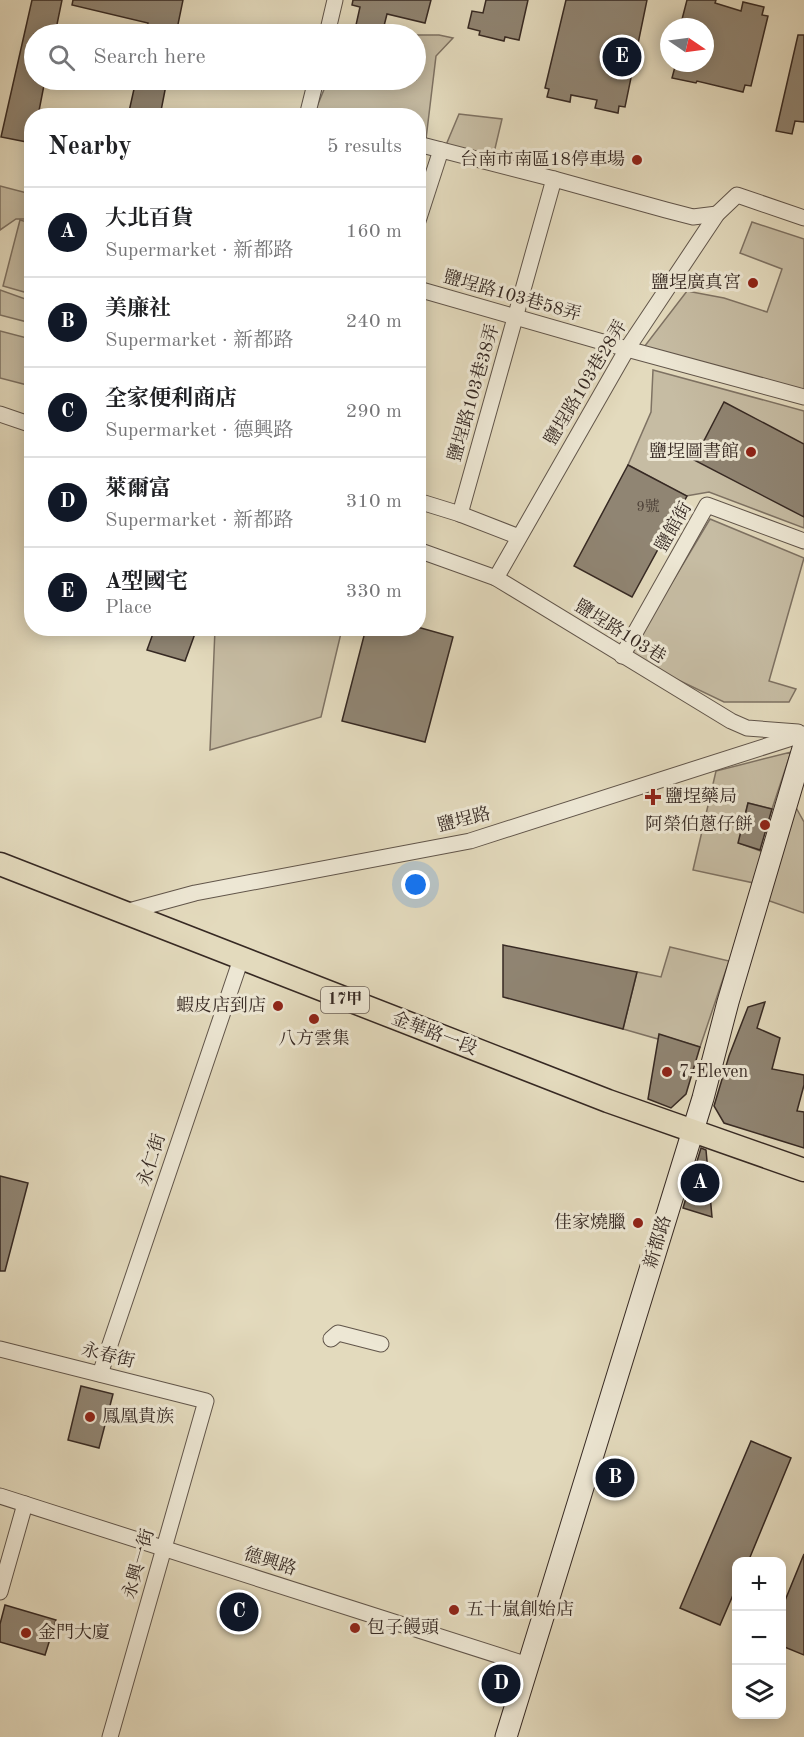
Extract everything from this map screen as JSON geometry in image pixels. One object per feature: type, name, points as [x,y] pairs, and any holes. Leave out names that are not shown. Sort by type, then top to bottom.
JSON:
[{"type":"main road","name":"金華路一段","points":[[0,864],[608,1101],[804,1170]]},
{"type":"street","points":[[329,24],[335,0]]},
{"type":"street","points":[[309,108],[314,90]]},
{"type":"street","points":[[426,146],[693,217],[717,214]]},
{"type":"street","points":[[426,196],[441,150]]},
{"type":"street","name":"鹽埕路103巷38弄","points":[[460,514],[554,179]]},
{"type":"street","name":"鹽埕路103巷28弄","points":[[496,578],[627,349],[717,214],[736,195],[804,218]]},
{"type":"street","name":"鹽埕路103巷58弄","points":[[426,291],[804,397]]},
{"type":"street","points":[[0,414],[24,422]]},
{"type":"street","points":[[426,503],[519,537]]},
{"type":"street","name":"鹽館街","points":[[622,656],[707,505],[804,542]]},
{"type":"street","name":"鹽埕路103巷","points":[[426,553],[496,578],[739,725],[747,728],[804,734]]},
{"type":"street","name":"鹽埕路","points":[[125,912],[195,893],[470,841],[804,734]]},
{"type":"street","name":"新都路","points":[[506,1737],[692,1131],[804,745]]},
{"type":"street","name":"永仁街","points":[[100,1374],[241,959]]},
{"type":"street","points":[[331,1339],[338,1333],[381,1344]]},
{"type":"street","name":"永春街","points":[[0,1349],[206,1401]]},
{"type":"street","name":"永興一街","points":[[110,1737],[206,1401]]},
{"type":"street","name":"德興路","points":[[0,1496],[528,1665]]},
{"type":"street","points":[[0,1592],[25,1504]]},
{"type":"shaded area","points":[[426,35],[453,38],[436,56],[426,139],[426,108],[316,108],[324,90],[426,90]]},
{"type":"shaded area","points":[[459,114],[502,119],[493,157],[446,145]]},
{"type":"shaded area","points":[[0,186],[24,192],[24,219],[16,219],[0,230]]},
{"type":"shaded area","points":[[20,220],[24,221],[24,292],[3,286]]},
{"type":"shaded area","points":[[752,222],[804,239],[804,393],[644,347],[687,291],[724,298],[767,312],[782,269],[740,253]]},
{"type":"shaded area","points":[[0,290],[24,299],[24,321],[0,315]]},
{"type":"shaded area","points":[[0,331],[24,337],[24,384],[0,378]]},
{"type":"shaded area","points":[[653,370],[804,411],[804,528],[709,492],[686,496],[628,465],[651,412]]},
{"type":"shaded area","points":[[710,519],[804,558],[769,681],[796,689],[789,702],[724,702],[628,656]]},
{"type":"shaded area","points":[[215,636],[340,636],[321,717],[210,750]]},
{"type":"shaded area","points":[[791,752],[772,809],[748,803],[739,843],[763,852],[754,883],[693,870],[716,771]]},
{"type":"shaded area","points":[[794,804],[804,822],[804,913],[764,899]]},
{"type":"shaded area","points":[[670,947],[729,961],[700,1047],[660,1035],[658,1039],[623,1029],[637,972],[661,977]]},
{"type":"building","points":[[32,0],[62,0],[57,24],[27,24]]},
{"type":"building","points":[[73,0],[183,0],[178,24],[148,24],[72,5]]},
{"type":"building","points":[[353,0],[431,0],[425,23],[387,14],[384,24],[356,24],[360,7],[352,5]]},
{"type":"building","points":[[486,0],[528,0],[519,40],[505,37],[504,41],[479,35],[480,31],[468,28],[472,11],[483,13]]},
{"type":"building","points":[[566,0],[647,0],[625,107],[619,106],[618,113],[595,108],[597,100],[571,95],[570,102],[547,97],[549,89],[545,88]]},
{"type":"building","points":[[687,0],[716,0],[715,3],[741,11],[743,2],[764,7],[762,15],[768,16],[751,86],[745,85],[743,92],[697,81],[696,83],[672,78],[674,72],[714,72],[714,18],[682,18]]},
{"type":"building","points":[[24,35],[24,90],[43,90],[40,108],[24,108],[24,141],[1,137]]},
{"type":"building","points":[[798,35],[804,35],[804,122],[795,121],[792,134],[776,131]]},
{"type":"building","points":[[134,90],[165,90],[162,108],[130,108]]},
{"type":"building","name":"鹽埕圖書館","points":[[724,402],[804,444],[804,517],[694,460]]},
{"type":"building","points":[[628,465],[687,496],[632,597],[574,566]]},
{"type":"building","points":[[426,629],[453,637],[425,742],[342,721],[364,636],[426,636]]},
{"type":"building","points":[[152,636],[194,636],[185,661],[147,650]]},
{"type":"building","points":[[748,803],[772,809],[760,850],[738,843]]},
{"type":"building","points":[[503,945],[637,972],[623,1029],[503,997]]},
{"type":"building","points":[[765,1002],[757,1028],[780,1038],[772,1069],[804,1075],[804,1085],[797,1111],[804,1112],[804,1148],[724,1123],[714,1106],[729,1056],[748,1007]]},
{"type":"building","points":[[659,1034],[700,1047],[686,1094],[671,1108],[648,1099]]},
{"type":"building","points":[[701,1148],[706,1150],[712,1217],[683,1208]]},
{"type":"building","points":[[0,1176],[28,1183],[5,1271],[0,1271]]},
{"type":"building","name":"鳳凰貴族","points":[[81,1386],[113,1394],[99,1448],[68,1440]]},
{"type":"building","points":[[751,1441],[791,1458],[750,1557],[732,1557],[732,1597],[720,1625],[680,1608]]},
{"type":"building","points":[[804,1554],[804,1655],[786,1648],[786,1598]]},
{"type":"building","name":"金門大廈","points":[[5,1605],[56,1620],[45,1655],[0,1642],[0,1624]]},
{"type":"place","name":"A型國宅","points":[[622,57]]},
{"type":"place","name":"台南市南區18停車場","points":[[637,160]]},
{"type":"place","name":"鹽埕廣真宮","points":[[753,283]]},
{"type":"place","name":"鹽埕圖書館","points":[[751,452]]},
{"type":"place","name":"鹽埕藥局","points":[[653,797]]},
{"type":"place","name":"阿榮伯蔥仔餅","points":[[765,825]]},
{"type":"place","name":"蝦皮店到店","points":[[278,1006]]},
{"type":"place","name":"八方雲集","points":[[314,1019]]},
{"type":"place","name":"7-Eleven","points":[[667,1072]]},
{"type":"place","name":"大北百貨","points":[[700,1183]]},
{"type":"place","name":"佳家燒臘","points":[[638,1223]]},
{"type":"place","name":"鳳凰貴族","points":[[90,1417]]},
{"type":"place","name":"美廉社","points":[[615,1478]]},
{"type":"place","name":"五十嵐創始店","points":[[454,1610]]},
{"type":"place","name":"全家便利商店","points":[[239,1612]]},
{"type":"place","name":"包子饅頭","points":[[355,1628]]},
{"type":"place","name":"金門大廈","points":[[26,1633]]},
{"type":"place","name":"萊爾富","points":[[501,1684]]}]
